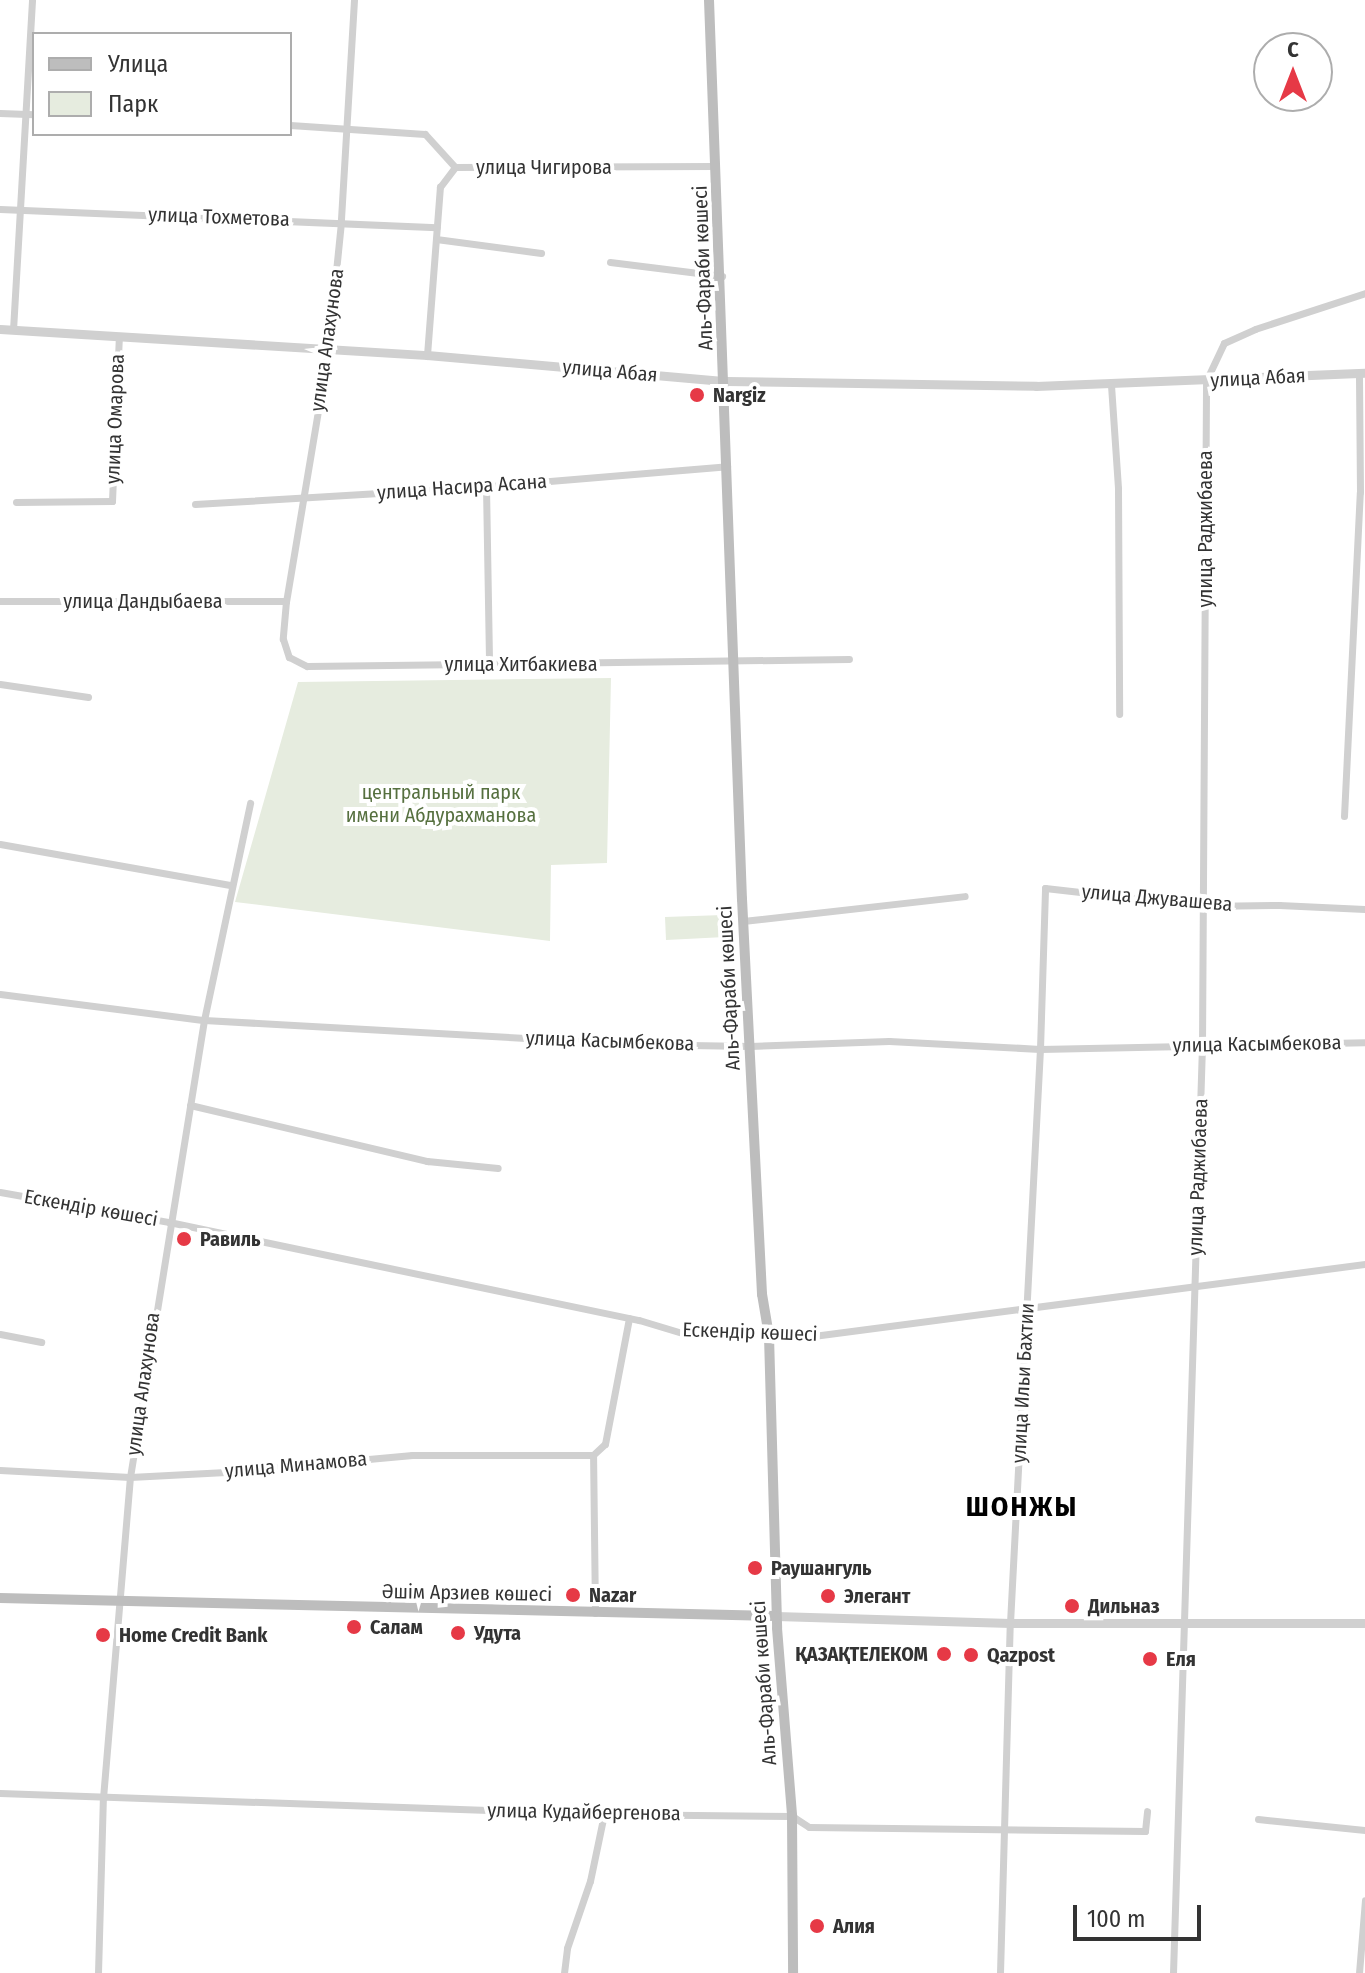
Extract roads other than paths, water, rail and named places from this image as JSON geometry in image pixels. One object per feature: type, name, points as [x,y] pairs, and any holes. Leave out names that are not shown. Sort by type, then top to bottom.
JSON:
[{"type":"main road","name":"Аль-Фараби көшесі","points":[[709,0],[726,381],[743,921],[762,1294],[769,1336],[776,1616],[792,1816],[793,1973]]},
{"type":"main road","name":"Әшім Арзиев көшесі","points":[[0,1598],[776,1616]]},
{"type":"street","points":[[13,330],[32,0]]},
{"type":"street","name":"улица Алахунова","points":[[307,666],[289,657],[283,639],[286,601],[306,497],[328,351],[341,222],[354,0]]},
{"type":"street","points":[[0,113],[32,114]]},
{"type":"street","name":"улица Чигирова","points":[[292,125],[425,134],[455,167],[717,166]]},
{"type":"street","points":[[427,355],[440,187],[455,167]]},
{"type":"street","name":"улица Тохметова","points":[[0,209],[437,227]]},
{"type":"street","points":[[436,239],[541,253]]},
{"type":"street","points":[[610,262],[722,276]]},
{"type":"street","points":[[1206,381],[1224,343],[1255,329],[1365,293]]},
{"type":"street","name":"улица Абая","points":[[0,329],[427,355],[726,381],[1111,385],[1362,373]]},
{"type":"street","name":"улица Омарова","points":[[16,502],[112,501],[119,337]]},
{"type":"street","points":[[1344,816],[1362,492],[1362,373]]},
{"type":"street","name":"улица Раджибаева","points":[[1173,1973],[1202,1045],[1206,381]]},
{"type":"street","points":[[1111,385],[1118,489],[1119,714]]},
{"type":"street","name":"улица Насира Асана","points":[[195,504],[486,487],[728,466]]},
{"type":"street","points":[[486,487],[489,664]]},
{"type":"street","name":"улица Дандыбаева","points":[[0,601],[286,601]]},
{"type":"street","points":[[1355,625],[1365,625]]},
{"type":"street","name":"улица Хитбакиева","points":[[307,666],[735,663],[849,659]]},
{"type":"street","points":[[0,684],[88,697]]},
{"type":"street","name":"улица Алахунова","points":[[98,1973],[103,1798],[130,1477],[204,1020],[250,803]]},
{"type":"street","points":[[0,844],[231,885]]},
{"type":"street","name":"улица Джувашева","points":[[1045,888],[1203,906],[1279,905],[1365,909]]},
{"type":"street","name":"улица Ильи Бахтии","points":[[1000,1973],[1010,1623],[1040,1049],[1045,888]]},
{"type":"street","points":[[743,921],[965,896]]},
{"type":"street","name":"улица Касымбекова","points":[[0,994],[204,1020],[629,1044],[750,1046],[889,1041],[1040,1049],[1365,1042]]},
{"type":"street","points":[[190,1105],[427,1161],[498,1168]]},
{"type":"street","name":"Ескендір көшесі","points":[[0,1192],[169,1222],[629,1318],[682,1333],[753,1332],[798,1338],[1365,1264]]},
{"type":"street","points":[[595,1614],[593,1455],[605,1444],[629,1318]]},
{"type":"street","points":[[0,1334],[41,1342]]},
{"type":"street","name":"улица Минамова","points":[[0,1470],[130,1477],[412,1455],[593,1455]]},
{"type":"street","name":"Әшім Арзиев көшесі","points":[[776,1616],[1010,1623],[1365,1623]]},
{"type":"street","name":"улица Кудайбергенова","points":[[0,1793],[604,1814],[792,1816],[809,1827],[1145,1831],[1147,1811]]},
{"type":"street","points":[[564,1973],[567,1948],[590,1881],[604,1814]]},
{"type":"street","points":[[1258,1819],[1365,1830]]},
{"type":"street","points":[[1359,1973],[1365,1900]]},
{"type":"place","name":"Nargiz","points":[[697,395]]},
{"type":"place","name":"Равиль","points":[[184,1239]]},
{"type":"place","name":"Раушангуль","points":[[755,1568]]},
{"type":"place","name":"Nazar","points":[[573,1595]]},
{"type":"place","name":"Элегант","points":[[828,1596]]},
{"type":"place","name":"Дильназ","points":[[1072,1606]]},
{"type":"place","name":"Салам","points":[[354,1627]]},
{"type":"place","name":"Удута","points":[[458,1633]]},
{"type":"place","name":"Home Credit Bank","points":[[103,1635]]},
{"type":"place","name":"ҚАЗАҚТЕЛЕКОМ","points":[[944,1654]]},
{"type":"place","name":"Qazpost","points":[[971,1655]]},
{"type":"place","name":"Еля","points":[[1150,1659]]},
{"type":"place","name":"Алия","points":[[817,1926]]},
{"type":"district","name":"ШОНЖЫ","points":[[1022,1507]]},
{"type":"park label","name":"центральный парк имени Абдурахманова","points":[[441,804]]}]
